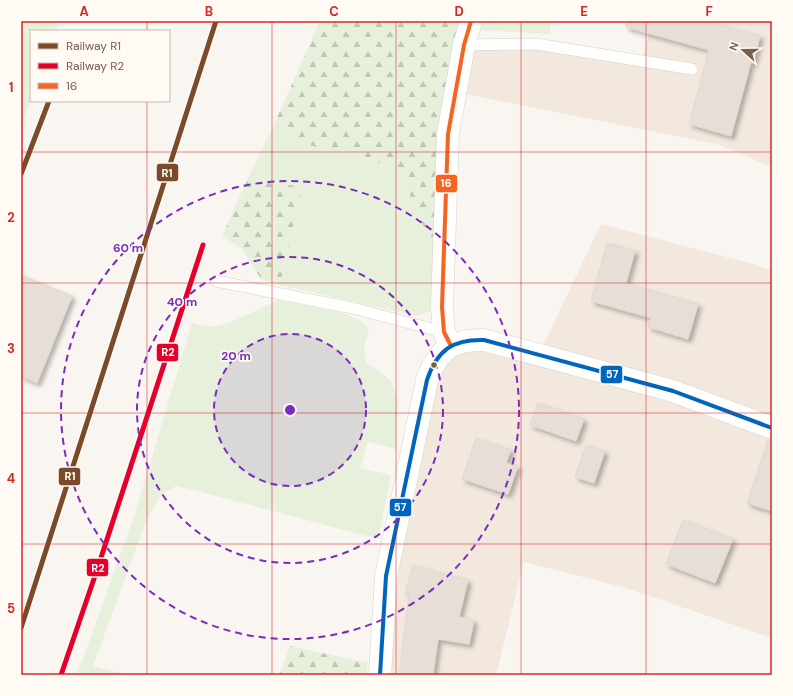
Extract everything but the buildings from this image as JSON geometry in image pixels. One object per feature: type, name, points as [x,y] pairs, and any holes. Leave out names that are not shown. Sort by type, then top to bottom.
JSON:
[{"type":"street","points":[[380,675],[383,603],[386,576],[426,380],[431,367],[448,343],[442,307],[448,134],[464,45],[471,21]]},
{"type":"street","points":[[448,343],[484,340],[673,391],[772,428]]},
{"type":"lane","points":[[464,45],[536,44],[692,70]]},
{"type":"lane","points":[[216,281],[352,308],[448,343]]},
{"type":"shaded area","points":[[653,21],[772,21],[772,167],[717,144],[455,92],[464,45],[536,44],[641,61]]},
{"type":"shaded area","points":[[601,224],[753,264],[772,271],[772,638],[626,588],[524,562],[496,675],[380,675],[427,380],[447,349],[539,354]]},
{"type":"green space","points":[[21,21],[59,21],[55,30],[30,30],[30,102],[21,127]]},
{"type":"green space","points":[[320,21],[462,21],[438,250],[418,215],[406,185],[382,164],[353,153],[312,146],[273,127]]},
{"type":"green space","points":[[480,21],[551,21],[550,34],[478,30]]},
{"type":"green space","points":[[273,127],[312,146],[353,153],[382,164],[406,185],[418,215],[438,250],[435,287],[430,311],[417,316],[280,285],[301,191],[295,186],[248,178]]},
{"type":"green space","points":[[248,178],[295,186],[301,191],[280,285],[261,279],[242,249],[222,236]]},
{"type":"green space","points":[[279,300],[346,314],[361,321],[369,331],[364,346],[366,362],[390,380],[399,400],[397,419],[397,449],[368,442],[360,468],[391,475],[378,539],[176,486],[160,495],[145,524],[93,666],[126,675],[77,675],[134,517],[192,323],[210,327],[229,323]]},
{"type":"green space","points":[[290,646],[368,663],[366,675],[279,675]]},
{"type":"rail line","name":"R1","points":[[21,628],[216,21]]},
{"type":"rail line","name":"R1","points":[[21,174],[49,102]]},
{"type":"rail line","name":"R2","points":[[61,675],[97,570],[203,245]]},
{"type":"transit line","name":"16","points":[[451,346],[444,332],[442,307],[448,134],[464,45],[471,21]]},
{"type":"transit line","name":"57","points":[[380,675],[386,576],[427,380],[436,361],[448,348],[463,342],[484,340],[673,391],[772,428]]}]
